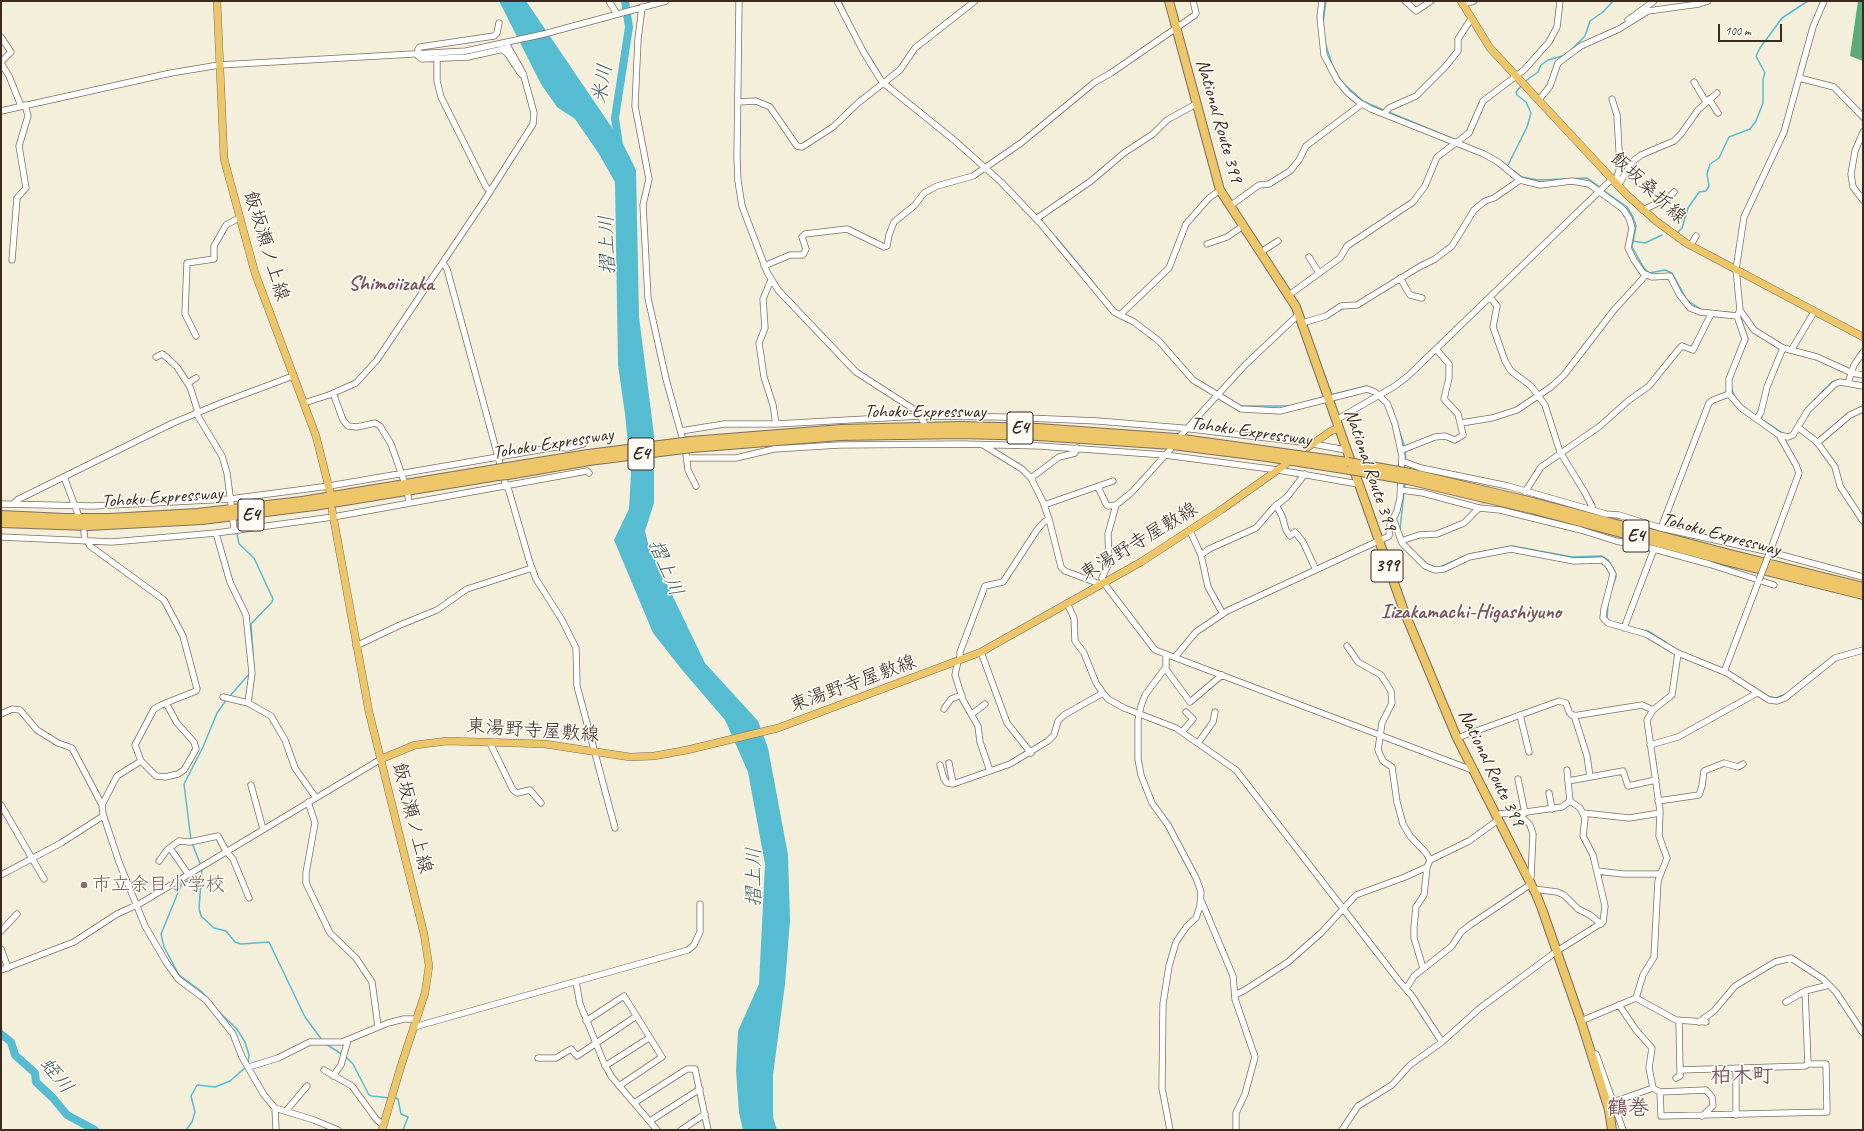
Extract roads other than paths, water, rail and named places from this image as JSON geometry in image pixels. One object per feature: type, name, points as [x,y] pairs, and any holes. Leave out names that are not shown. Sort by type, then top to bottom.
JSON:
[{"type":"highway","name":"National Route 399","points":[[1169,1],[1220,190],[1289,295],[1299,314],[1404,611],[1457,738],[1531,884],[1557,951],[1586,1035],[1609,1110],[1612,1130]]},
{"type":"highway","name":"Tohoku Expressway","points":[[1,523],[88,526],[202,520],[314,506],[508,471],[588,458],[692,444],[840,436],[960,434],[1038,436],[1172,445],[1349,466],[1533,502],[1740,557],[1863,587]]},
{"type":"highway","name":"Tohoku Expressway","points":[[1,515],[110,518],[197,513],[302,501],[497,473]]},
{"type":"highway","name":"Tohoku Expressway","points":[[1409,477],[1733,563],[1863,594]]},
{"type":"main road","name":"飯坂瀬ノ上線","points":[[217,1],[224,159],[255,273],[320,446],[330,489]]},
{"type":"main road","name":"飯坂桑折線","points":[[1461,2],[1490,48],[1643,210],[1667,230],[1691,245],[1863,337]]},
{"type":"main road","points":[[1310,446],[1338,424]]},
{"type":"main road","name":"東湯野寺屋敷線","points":[[381,759],[399,750],[418,744],[447,741],[545,744],[630,756],[654,756],[687,750],[778,728],[981,652],[1101,583],[1141,562],[1252,490],[1286,464]]},
{"type":"main road","name":"飯坂瀬ノ上線","points":[[333,514],[369,712],[427,949],[428,981],[383,1128]]},
{"type":"street","points":[[1,111],[171,72],[219,65],[466,51],[508,44],[666,1]]},
{"type":"street","points":[[739,1],[737,158],[742,206],[764,266],[771,280],[856,372],[915,410],[924,422]]},
{"type":"street","points":[[837,1],[864,53],[885,82],[987,167],[1037,219],[1111,308],[1134,322],[1159,341],[1186,374],[1219,393],[1238,408],[1280,411],[1367,389],[1381,394],[1387,403],[1392,413],[1404,450],[1405,462],[1403,490],[1397,511],[1390,525],[1389,536],[1223,614],[1196,632],[1175,657]]},
{"type":"street","points":[[738,102],[756,101],[770,107],[797,146],[800,147],[834,127],[858,103],[900,70],[915,48],[975,1]]},
{"type":"street","points":[[764,266],[790,255],[803,255],[806,249],[802,237],[805,234],[847,230],[878,244],[887,246],[888,235],[894,222],[914,205],[924,193],[936,186],[973,176],[1021,143],[1095,82],[1111,73],[1195,15],[1196,12],[1194,1]]},
{"type":"street","points":[[1322,1],[1320,17],[1322,44],[1326,61],[1337,80],[1348,93],[1362,104],[1386,112],[1492,158],[1520,180],[1540,185],[1581,181],[1589,184],[1623,209],[1630,218],[1632,228],[1628,244],[1629,251],[1646,275],[1652,277],[1670,276],[1679,294],[1690,308],[1711,314],[1739,313]]},
{"type":"street","points":[[1405,1],[1416,11],[1431,1]]},
{"type":"street","points":[[1461,2],[1474,1]]},
{"type":"street","points":[[1289,295],[1340,258],[1347,246],[1409,206],[1425,186],[1438,157],[1464,138],[1474,126],[1484,101],[1518,78],[1554,33],[1558,22],[1560,1]]},
{"type":"street","points":[[1619,29],[1654,1]]},
{"type":"street","points":[[1539,100],[1550,86],[1558,63],[1581,46],[1619,29],[1653,9],[1699,4],[1708,1]]},
{"type":"street","points":[[1725,670],[1799,473],[1779,436],[1758,417],[1739,406],[1729,394],[1729,379],[1745,339],[1739,313],[1736,269],[1744,217],[1784,132],[1813,27],[1824,1]]},
{"type":"street","points":[[611,2],[618,14]]},
{"type":"street","points":[[642,7],[637,47],[635,106],[649,179],[643,205],[648,298],[666,379],[681,431],[688,470],[696,486]]},
{"type":"street","points":[[1386,112],[1416,96],[1445,68],[1458,50],[1458,39],[1471,19]]},
{"type":"street","points":[[499,23],[497,33],[494,36],[420,47],[418,53],[419,57],[422,59],[468,57],[502,50],[508,44]]},
{"type":"street","points":[[1,37],[11,52],[1,62],[28,116],[19,146],[26,187],[17,198],[12,260]]},
{"type":"street","points":[[304,403],[356,383],[364,375],[397,332],[533,124],[534,113],[524,76],[508,44]]},
{"type":"street","points":[[502,50],[507,53],[517,70],[524,76]]},
{"type":"street","points":[[437,58],[437,81],[441,96],[486,187],[490,191]]},
{"type":"street","points":[[1799,78],[1834,87],[1863,117]]},
{"type":"street","points":[[1694,82],[1718,113]]},
{"type":"street","points":[[1338,424],[1408,376],[1600,191],[1615,182],[1632,162],[1641,155],[1674,141],[1681,134],[1690,119],[1716,93]]},
{"type":"street","points":[[1612,99],[1617,115],[1620,167],[1615,182]]},
{"type":"street","points":[[1037,219],[1091,181],[1124,153],[1153,134],[1167,120],[1196,104]]},
{"type":"street","points":[[1230,206],[1260,186],[1269,184],[1290,171],[1299,160],[1306,146],[1362,104]]},
{"type":"street","points":[[1863,132],[1855,151],[1851,174],[1853,187],[1863,200]]},
{"type":"street","points":[[1302,323],[1326,316],[1341,306],[1357,306],[1400,278],[1435,259],[1452,246],[1474,210],[1485,201],[1494,198],[1520,180]]},
{"type":"street","points":[[1121,314],[1169,268],[1186,224],[1209,198],[1220,190]]},
{"type":"street","points":[[1643,210],[1668,198],[1674,192]]},
{"type":"street","points":[[196,336],[185,314],[187,263],[215,258],[214,246],[226,225],[239,218]]},
{"type":"street","points":[[1207,244],[1226,237],[1243,226]]},
{"type":"street","points":[[1691,245],[1696,236]]},
{"type":"street","points":[[1261,252],[1278,241]]},
{"type":"street","points":[[1309,257],[1319,273]]},
{"type":"street","points":[[443,263],[447,269],[500,458],[506,486],[509,491],[532,568],[536,578],[562,620],[576,648],[577,686],[616,828]]},
{"type":"street","points":[[1461,423],[1492,418],[1511,412],[1539,396],[1564,375],[1614,310],[1646,275]]},
{"type":"street","points":[[1400,278],[1410,295],[1422,298]]},
{"type":"street","points":[[771,280],[763,299],[764,328],[759,343],[763,372],[774,409],[776,424]]},
{"type":"street","points":[[1490,296],[1497,306],[1493,327],[1505,361],[1511,371],[1531,386],[1545,405],[1560,452],[1584,491],[1592,506],[1592,509]]},
{"type":"street","points":[[1792,349],[1814,312]]},
{"type":"street","points":[[1739,313],[1754,330],[1783,348],[1792,349],[1817,357],[1863,386]]},
{"type":"street","points":[[1181,435],[1251,358],[1299,314]]},
{"type":"street","points":[[1525,492],[1541,467],[1560,452],[1600,426],[1628,401],[1650,386],[1682,346],[1692,350],[1711,314]]},
{"type":"street","points":[[1758,417],[1767,387],[1783,348]]},
{"type":"street","points":[[1404,450],[1441,436],[1455,440],[1459,439],[1463,435],[1461,423],[1456,411],[1444,398],[1449,378],[1449,364],[1436,349]]},
{"type":"street","points":[[1850,379],[1854,366],[1863,352]]},
{"type":"street","points":[[156,358],[162,354],[164,355],[177,367],[188,383],[197,413],[222,456],[227,473],[230,501]]},
{"type":"street","points":[[1779,436],[1790,437],[1799,428],[1808,410],[1827,390],[1837,383],[1863,375]]},
{"type":"street","points":[[13,504],[17,500],[197,413],[293,376]]},
{"type":"street","points":[[188,383],[196,378]]},
{"type":"street","points":[[333,393],[343,420],[348,426],[357,427],[376,423],[380,426],[391,444],[404,481]]},
{"type":"street","points":[[1661,528],[1709,403],[1729,394]]},
{"type":"street","points":[[1817,443],[1850,415],[1863,409]]},
{"type":"street","points":[[681,431],[724,424],[776,424],[920,416],[1069,420],[1186,429],[1346,450]]},
{"type":"street","points":[[1799,428],[1817,443],[1835,467],[1840,486],[1863,521]]},
{"type":"street","points":[[687,458],[736,458],[774,449],[802,446],[935,442],[1077,448],[1165,455],[1305,474],[1358,484]]},
{"type":"street","points":[[1,504],[76,506],[230,501],[330,489],[402,473],[583,444]]},
{"type":"street","points":[[983,445],[1022,469],[1031,478],[1049,519],[1062,567],[1065,570],[1101,583],[1155,650],[1472,770]]},
{"type":"street","points":[[560,447],[562,454]]},
{"type":"street","points":[[1031,478],[1059,457],[1075,453],[1077,448]]},
{"type":"street","points":[[1098,487],[1108,506],[1116,505],[1132,492],[1170,450]]},
{"type":"street","points":[[1405,462],[1421,468],[1525,492],[1661,528],[1863,577]]},
{"type":"street","points":[[1,537],[45,541],[112,542],[216,533],[409,503],[506,486],[565,472],[586,471],[589,473]]},
{"type":"street","points":[[1201,555],[1209,549],[1256,528],[1276,505],[1287,497],[1305,474]]},
{"type":"street","points":[[64,478],[78,514]]},
{"type":"street","points":[[1044,505],[1113,481]]},
{"type":"street","points":[[1403,490],[1500,510],[1612,538],[1709,564],[1774,585]]},
{"type":"street","points":[[408,496],[409,503]]},
{"type":"street","points":[[1101,583],[1109,563],[1108,534],[1116,505]]},
{"type":"street","points":[[1276,505],[1282,516],[1286,530],[1290,536],[1295,532],[1303,542],[1316,570]]},
{"type":"street","points":[[1403,540],[1418,535],[1437,534],[1464,523],[1481,507]]},
{"type":"street","points":[[1393,518],[1403,540],[1425,566],[1435,570],[1444,569],[1469,557],[1511,549],[1574,561],[1602,560],[1608,565],[1613,574],[1605,601],[1603,618],[1608,623],[1625,626],[1646,634],[1678,653],[1725,670],[1757,693],[1772,701],[1781,700],[1836,658],[1863,650]]},
{"type":"street","points":[[990,770],[980,742],[978,726],[962,695],[954,672],[985,586],[1003,582],[1037,530],[1049,519]]},
{"type":"street","points":[[233,521],[234,531]]},
{"type":"street","points":[[1190,531],[1201,555],[1208,587],[1223,614]]},
{"type":"street","points":[[84,532],[86,541],[90,546],[164,600],[177,621],[183,636],[197,689],[196,691],[166,703],[154,709],[135,745],[141,761],[156,776],[165,778],[178,774],[184,770],[194,756],[196,749],[194,742],[182,731],[166,703]]},
{"type":"street","points":[[216,533],[230,582],[246,614],[252,673],[248,703]]},
{"type":"street","points":[[1625,626],[1654,549]]},
{"type":"street","points":[[356,646],[400,625],[437,610],[467,589],[532,568]]},
{"type":"street","points":[[1067,603],[1074,618],[1075,640],[1084,653],[1096,683],[1103,694],[1108,699],[1139,715],[1167,724],[1182,732],[1236,770],[1343,910],[1406,989],[1442,1042]]},
{"type":"street","points":[[1347,646],[1358,662],[1381,675],[1391,691],[1392,702],[1382,723],[1378,750],[1383,761],[1392,767],[1397,802],[1403,824],[1410,836],[1426,853],[1430,860]]},
{"type":"street","points":[[981,652],[1007,723],[1031,753]]},
{"type":"street","points":[[1636,998],[1643,975],[1654,957],[1658,881],[1667,858],[1659,836],[1660,813],[1647,725],[1653,710],[1672,695],[1678,653]]},
{"type":"street","points":[[1166,654],[1165,668],[1145,695],[1139,715],[1136,742],[1141,775],[1152,803],[1168,825],[1196,878],[1201,892],[1201,899],[1196,918],[1187,926],[1176,942],[1169,966],[1163,1004],[1162,1088],[1170,1130]]},
{"type":"street","points":[[1165,668],[1190,702],[1222,675]]},
{"type":"street","points":[[1650,745],[1678,737],[1757,693]]},
{"type":"street","points":[[940,765],[944,779],[947,783],[953,784],[1010,764],[1031,753],[1053,737],[1060,719],[1103,694]]},
{"type":"street","points":[[944,709],[951,699],[962,695]]},
{"type":"street","points":[[223,697],[248,703],[271,716],[285,740],[295,768],[316,798]]},
{"type":"street","points":[[1457,738],[1562,701],[1566,703],[1570,714],[1574,715],[1642,705],[1653,710]]},
{"type":"street","points":[[972,714],[985,704]]},
{"type":"street","points":[[1,714],[12,709],[20,710],[37,730],[58,743],[72,748],[102,805],[103,816],[123,874],[145,926],[178,979],[206,1000],[232,1034],[264,1095],[275,1108],[338,1130]]},
{"type":"street","points":[[1182,732],[1193,718],[1186,712]]},
{"type":"street","points":[[1198,743],[1213,722],[1215,712]]},
{"type":"street","points":[[1520,715],[1529,752]]},
{"type":"street","points":[[1574,715],[1587,756],[1590,777]]},
{"type":"street","points":[[490,742],[513,790],[517,793],[530,790],[541,803]]},
{"type":"street","points":[[1,970],[74,942],[116,914],[137,905],[381,759]]},
{"type":"street","points":[[102,805],[118,776],[141,761]]},
{"type":"street","points":[[949,763],[953,784]]},
{"type":"street","points":[[1658,801],[1699,795],[1704,771],[1724,763],[1738,767],[1743,764]]},
{"type":"street","points":[[1567,770],[1570,801]]},
{"type":"street","points":[[1568,781],[1623,771],[1628,786],[1656,780]]},
{"type":"street","points":[[1518,779],[1523,818],[1530,825],[1533,834],[1531,884]]},
{"type":"street","points":[[251,785],[263,829]]},
{"type":"street","points":[[1549,793],[1552,808]]},
{"type":"street","points":[[1423,968],[1414,938],[1414,927],[1416,908],[1426,888],[1427,867],[1430,860],[1469,841],[1496,817],[1562,807],[1570,801]]},
{"type":"street","points":[[1342,1130],[1358,1106],[1392,1085],[1410,1065],[1442,1042],[1480,1008],[1557,951],[1603,922],[1605,906],[1593,855],[1584,838],[1586,818],[1576,804],[1570,801]]},
{"type":"street","points":[[308,802],[314,816],[315,823],[306,872],[306,883],[330,933],[356,958],[372,982],[378,1026]]},
{"type":"street","points":[[1,806],[44,879]]},
{"type":"street","points":[[1583,813],[1629,818],[1660,813]]},
{"type":"street","points":[[1,875],[61,843],[103,816]]},
{"type":"street","points":[[159,861],[170,848],[179,841],[190,842],[218,836],[220,837],[226,852],[233,858],[249,898]]},
{"type":"street","points":[[170,848],[188,874]]},
{"type":"street","points":[[1235,995],[1288,962],[1343,910],[1356,895],[1405,877],[1427,867]]},
{"type":"street","points":[[1597,871],[1623,874],[1660,874]]},
{"type":"street","points":[[1406,989],[1414,976],[1452,946],[1461,932],[1531,884]]},
{"type":"street","points":[[1531,884],[1564,895],[1578,909],[1590,915],[1601,924]]},
{"type":"street","points":[[1201,899],[1233,976],[1235,995],[1252,1045],[1255,1061],[1245,1094],[1236,1113],[1236,1130]]},
{"type":"street","points":[[414,1027],[692,948],[700,932],[700,904]]},
{"type":"street","points":[[1,931],[17,914]]},
{"type":"street","points":[[1,949],[8,968]]},
{"type":"street","points":[[1699,1022],[1714,1011],[1735,986],[1775,962],[1794,958],[1806,969],[1829,984],[1840,997],[1863,1033]]},
{"type":"street","points":[[576,982],[580,1004],[605,1066],[619,1086],[657,1130]]},
{"type":"street","points":[[1786,1002],[1805,991],[1829,984]]},
{"type":"street","points":[[1805,991],[1808,1064]]},
{"type":"street","points":[[586,1021],[624,996],[662,1057],[619,1086]]},
{"type":"street","points":[[1581,1021],[1636,998]]},
{"type":"street","points":[[1636,998],[1667,1015],[1680,1020],[1706,1022]]},
{"type":"street","points":[[1619,1005],[1636,1030],[1652,1048],[1649,1068],[1653,1088],[1660,1092],[1709,1091],[1712,1097],[1713,1106],[1702,1116]]},
{"type":"street","points":[[538,1058],[556,1058],[571,1049],[577,1056],[636,1017]]},
{"type":"street","points":[[248,1065],[273,1060],[310,1042],[342,1042],[378,1026],[397,1020],[416,1020]]},
{"type":"street","points":[[1676,1078],[1680,1076],[1680,1020]]},
{"type":"street","points":[[1586,1035],[1592,1042],[1623,1130]]},
{"type":"street","points":[[605,1066],[649,1038]]},
{"type":"street","points":[[333,1076],[342,1065],[348,1040]]},
{"type":"street","points":[[1660,1092],[1661,1116],[1827,1112],[1826,1064],[1808,1064],[1805,1066],[1791,1068],[1680,1070]]},
{"type":"street","points":[[634,1103],[687,1069],[695,1069],[708,1130]]},
{"type":"street","points":[[1736,1069],[1736,1115]]},
{"type":"street","points":[[324,1070],[352,1086],[383,1128]]},
{"type":"street","points":[[286,1111],[307,1086]]},
{"type":"street","points":[[1613,1102],[1653,1088]]},
{"type":"street","points":[[650,1121],[700,1090]]},
{"type":"street","points":[[275,1108],[276,1130]]},
{"type":"street","points":[[681,1130],[705,1114]]},
{"type":"water","points":[[499,1],[526,1],[623,144],[636,170],[639,317],[654,435],[654,503],[645,531],[649,547],[705,663],[758,721],[768,748],[788,855],[790,920],[785,984],[773,1075],[773,1117],[777,1130],[743,1130],[739,1113],[736,1071],[738,1031],[759,984],[765,864],[748,772],[725,720],[653,633],[614,540],[629,509],[631,474],[618,365],[615,182],[599,154],[575,119],[557,107],[541,84]]},
{"type":"waterway","name":"米川","points":[[619,145],[615,118],[629,27],[625,1]]},
{"type":"waterway","points":[[841,1],[848,17]]},
{"type":"waterway","points":[[1323,23],[1326,1]]},
{"type":"waterway","points":[[1524,82],[1538,72],[1541,65],[1548,60],[1566,55],[1585,36],[1590,21],[1603,12],[1613,1]]},
{"type":"waterway","points":[[1678,232],[1682,228],[1688,208],[1699,192],[1706,191],[1709,186],[1707,174],[1710,164],[1719,158],[1729,137],[1750,129],[1756,121],[1763,103],[1763,79],[1765,73],[1756,56],[1760,48],[1782,18],[1808,1]]},
{"type":"waterway","points":[[1325,43],[1332,64],[1341,81]]},
{"type":"waterway","points":[[865,49],[884,80]]},
{"type":"waterway","points":[[887,82],[893,87]]},
{"type":"waterway","points":[[1344,84],[1363,101],[1456,140]]},
{"type":"waterway","points":[[1508,165],[1527,127],[1531,113],[1526,102],[1517,95],[1516,92],[1522,85]]},
{"type":"waterway","points":[[1502,162],[1522,177],[1538,180],[1587,178],[1600,187]]},
{"type":"waterway","points":[[1603,190],[1627,207],[1633,217],[1636,226],[1632,247],[1644,268],[1649,273],[1665,270],[1672,273],[1687,300],[1702,310]]},
{"type":"waterway","points":[[1633,241],[1645,243],[1662,235]]},
{"type":"waterway","points":[[1056,237],[1097,287]]},
{"type":"waterway","points":[[1712,311],[1736,313]]},
{"type":"waterway","points":[[1738,363],[1748,339],[1739,314]]},
{"type":"waterway","points":[[1804,411],[1832,382],[1838,380]]},
{"type":"waterway","points":[[1330,395],[1367,386]]},
{"type":"waterway","points":[[1731,387],[1735,397]]},
{"type":"waterway","points":[[1308,401],[1324,397]]},
{"type":"waterway","points":[[1241,406],[1289,406]]},
{"type":"waterway","points":[[1391,406],[1405,448]]},
{"type":"waterway","points":[[1760,418],[1784,434]]},
{"type":"waterway","points":[[1405,451],[1406,462]]},
{"type":"waterway","points":[[1400,529],[1405,483]]},
{"type":"waterway","points":[[237,533],[239,544],[254,558],[273,599],[272,602],[251,624],[254,669]]},
{"type":"waterway","points":[[1442,566],[1470,554],[1512,546],[1572,557],[1602,556],[1608,560],[1615,572],[1616,577],[1612,588]]},
{"type":"waterway","points":[[1419,556],[1425,562]]},
{"type":"waterway","points":[[1607,619],[1608,603]]},
{"type":"waterway","points":[[1638,629],[1648,631],[1667,643]]},
{"type":"waterway","points":[[1797,685],[1833,656],[1857,649]]},
{"type":"waterway","points":[[1727,670],[1742,680]]},
{"type":"waterway","points":[[230,696],[250,673]]},
{"type":"waterway","points":[[1767,696],[1776,698],[1786,694]]},
{"type":"waterway","points":[[191,840],[184,784],[203,747],[217,713],[227,699]]},
{"type":"waterway","points":[[192,843],[201,866]]},
{"type":"waterway","points":[[202,869],[199,908],[201,916],[214,928],[226,931],[235,942],[241,944],[269,942],[305,1017],[322,1040]]},
{"type":"waterway","points":[[200,877],[182,883],[161,934],[164,947],[179,975],[201,991],[213,1004]]},
{"type":"waterway","points":[[219,1012],[236,1028],[245,1042],[249,1055],[248,1063]]},
{"type":"waterway","name":"蛭川","points":[[1,1034],[11,1042],[15,1055],[35,1073],[36,1082],[53,1098],[67,1115],[95,1130]]},
{"type":"waterway","points":[[326,1044],[343,1055]]},
{"type":"waterway","points":[[346,1057],[353,1064],[369,1095],[390,1098]]},
{"type":"waterway","points":[[186,1130],[192,1122],[195,1112],[191,1096],[197,1085],[215,1087],[230,1081],[246,1067]]},
{"type":"waterway","points":[[394,1097],[398,1099],[401,1114],[408,1117],[403,1130]]},
{"type":"tunnel","points":[[1483,504],[1487,486]]},
{"type":"tunnel","points":[[1613,536],[1618,518]]},
{"type":"place","name":"市立余目小学校","points":[[84,885]]},
{"type":"district","name":"Shimoiizaka","points":[[391,284]]},
{"type":"district","name":"Iizakamachi-Higashiyuno","points":[[1471,612]]},
{"type":"district","name":"柏木町","points":[[1742,1076]]},
{"type":"district","name":"鶴巻","points":[[1628,1108]]},
{"type":"water label","name":"摺上川","points":[[608,245]]},
{"type":"water label","name":"摺上川","points":[[665,568]]},
{"type":"water label","name":"摺上川","points":[[755,877]]}]
